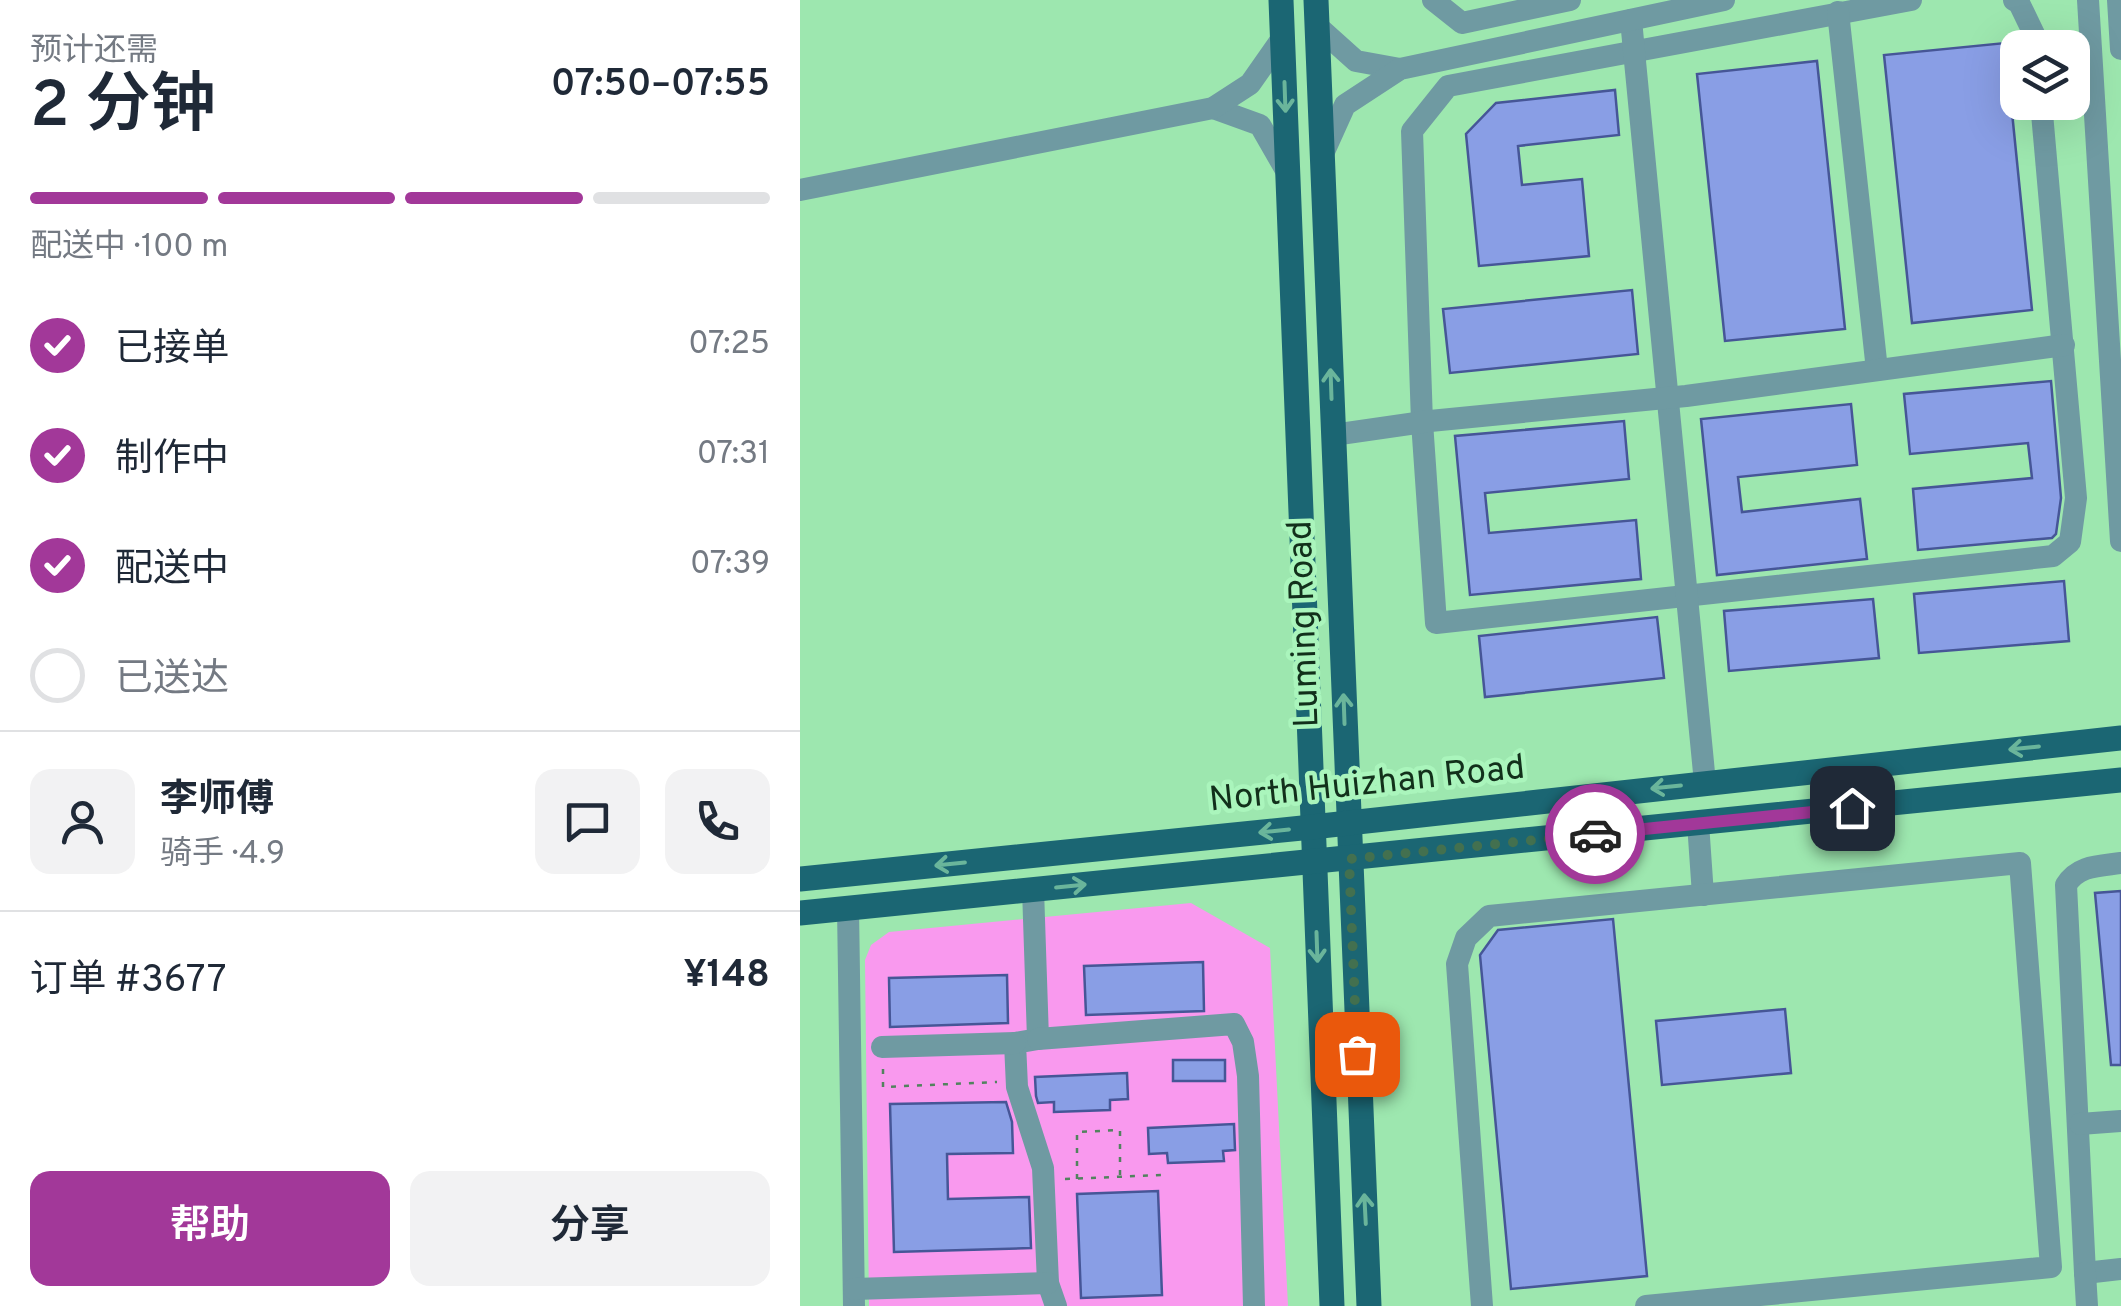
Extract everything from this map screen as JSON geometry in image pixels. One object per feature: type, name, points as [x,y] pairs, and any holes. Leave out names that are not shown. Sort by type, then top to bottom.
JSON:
[{"type":"main road","name":"Luming Road","points":[[1281,0],[1332,1306]]},
{"type":"main road","name":"Luming Road","points":[[1316,0],[1370,1306]]},
{"type":"main road","name":"North Huizhan Road","points":[[800,879],[2121,738]]},
{"type":"main road","name":"North Huizhan Road","points":[[800,913],[2121,780]]},
{"type":"street","points":[[1434,0],[1462,22],[1570,0]]},
{"type":"street","points":[[1322,156],[1346,105],[1400,69],[1639,12],[1724,0]]},
{"type":"street","points":[[1911,0],[1448,86],[1412,131],[1422,422],[1436,622],[2053,556],[2070,542],[2076,498],[2043,120]]},
{"type":"street","points":[[2014,0],[2032,30]]},
{"type":"street","points":[[2088,0],[2121,541]]},
{"type":"street","points":[[2118,0],[2121,49]]},
{"type":"street","points":[[1639,12],[1633,51],[1705,783]]},
{"type":"street","points":[[1838,12],[1877,370]]},
{"type":"street","points":[[1317,26],[1356,61],[1400,69]]},
{"type":"street","points":[[800,190],[1212,108],[1250,84],[1282,38]]},
{"type":"street","points":[[1212,108],[1260,125],[1287,172]]},
{"type":"street","points":[[1333,434],[1669,397],[2064,345]]},
{"type":"street","points":[[1698,823],[1704,895]]},
{"type":"street","points":[[1482,1306],[1457,964],[1466,938],[1489,916],[2020,863],[2051,1267],[1646,1306]]},
{"type":"street","points":[[2087,1306],[2066,885],[2073,874],[2091,866],[2121,863]]},
{"type":"street","points":[[848,908],[854,1298],[1052,1295],[1043,1168],[1016,1082],[1027,1041],[1033,890]]},
{"type":"street","points":[[882,1048],[1234,1024],[1243,1042],[1248,1076],[1254,1306]]},
{"type":"street","points":[[2080,1124],[2121,1120]]},
{"type":"street","points":[[2085,1273],[2121,1269]]},
{"type":"path","points":[[882,1048],[883,1087],[1016,1082]]},
{"type":"path","points":[[1077,1179],[1077,1132],[1120,1130],[1120,1176]]},
{"type":"path","points":[[1044,1180],[1161,1174]]},
{"type":"shaded area","points":[[1191,903],[1270,948],[1288,1306],[869,1306],[865,960],[871,945],[889,932]]},
{"type":"building","points":[[2000,43],[2000,120],[2013,120],[2032,310],[1912,323],[1884,55]]},
{"type":"building","points":[[1817,61],[1845,329],[1725,341],[1697,74]]},
{"type":"building","points":[[1615,90],[1619,135],[1518,146],[1522,185],[1582,179],[1589,256],[1479,266],[1466,134],[1496,103]]},
{"type":"building","points":[[1632,290],[1638,354],[1450,373],[1443,309]]},
{"type":"building","points":[[2051,381],[2061,498],[2056,534],[2052,538],[1918,550],[1913,489],[2032,478],[2028,443],[1910,454],[1904,394]]},
{"type":"building","points":[[1851,404],[1857,465],[1738,477],[1742,512],[1860,499],[1867,559],[1717,575],[1701,419]]},
{"type":"building","points":[[1624,421],[1629,479],[1485,493],[1489,533],[1636,520],[1641,579],[1470,595],[1455,436]]},
{"type":"building","points":[[2064,581],[2069,641],[1919,653],[1914,594]]},
{"type":"building","points":[[1873,599],[1879,658],[1729,671],[1724,611]]},
{"type":"building","points":[[1657,617],[1664,678],[1485,697],[1479,636]]},
{"type":"building","points":[[2121,891],[2121,1065],[2111,1065],[2095,893]]},
{"type":"building","points":[[1613,919],[1647,1276],[1511,1289],[1480,955],[1498,930]]},
{"type":"building","points":[[1203,962],[1204,1011],[1086,1015],[1084,966]]},
{"type":"building","points":[[1007,975],[1008,1023],[890,1027],[889,978]]},
{"type":"building","points":[[1785,1009],[1791,1073],[1662,1085],[1656,1021]]},
{"type":"building","points":[[1173,1060],[1225,1060],[1225,1081],[1173,1081]]},
{"type":"building","points":[[1127,1073],[1128,1099],[1110,1100],[1110,1110],[1054,1112],[1054,1102],[1038,1103],[1035,1077]]},
{"type":"building","points":[[1006,1102],[1012,1122],[1013,1153],[947,1154],[948,1199],[1029,1197],[1031,1248],[894,1252],[890,1104]]},
{"type":"building","points":[[1234,1124],[1235,1150],[1223,1151],[1224,1161],[1168,1163],[1167,1153],[1149,1154],[1148,1128]]},
{"type":"building","points":[[1158,1191],[1162,1295],[1081,1298],[1077,1194]]},
{"type":"way so far","points":[[1357,1054],[1349,859],[1595,834]]},
{"type":"route","points":[[1595,834],[1852,808]]}]
